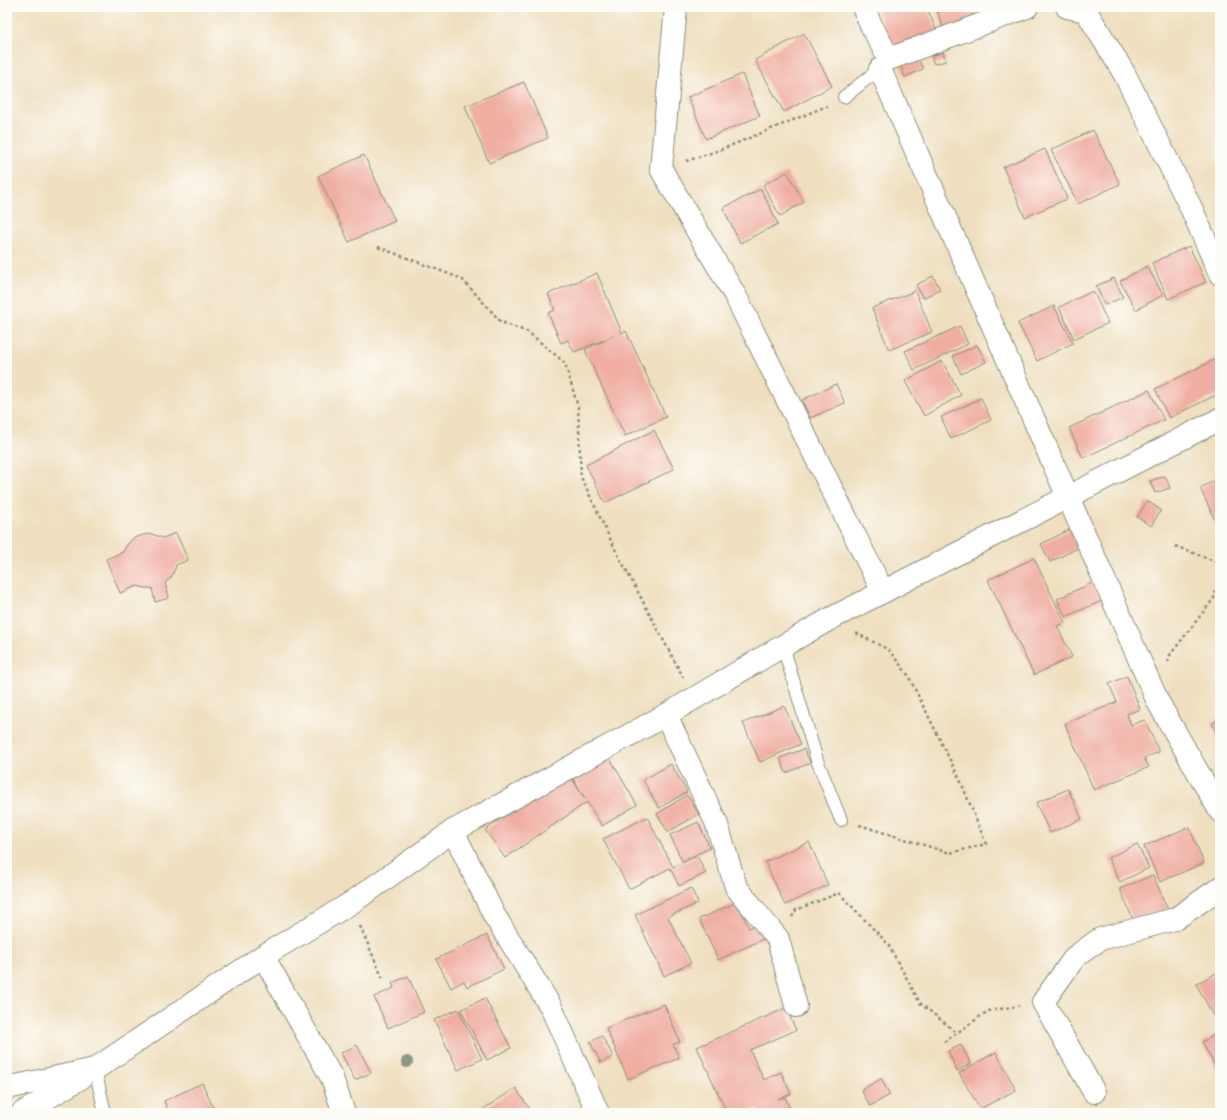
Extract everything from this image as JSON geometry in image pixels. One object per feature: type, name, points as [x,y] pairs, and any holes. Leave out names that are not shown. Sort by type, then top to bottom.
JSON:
[{"type":"street","points":[[676,7],[661,169],[736,297],[883,592]]},
{"type":"street","points":[[863,7],[885,64],[1068,497],[1158,702],[1220,811]]},
{"type":"street","points":[[885,64],[1027,7]]},
{"type":"street","points":[[1068,7],[1086,11],[1124,73],[1192,210],[1220,274]]},
{"type":"street","points":[[22,1113],[95,1069],[263,956],[351,904],[453,831],[666,715],[831,619],[1220,419]]},
{"type":"street","points":[[666,715],[716,822],[736,887],[778,939],[796,1006]]},
{"type":"street","points":[[453,831],[494,914],[551,1007],[598,1113]]},
{"type":"street","points":[[1094,1092],[1043,1002],[1075,957],[1100,939],[1175,919],[1220,888]]},
{"type":"street","points":[[263,956],[332,1078],[344,1113]]},
{"type":"street","points":[[7,1088],[95,1069]]},
{"type":"lane","points":[[844,97],[885,64]]},
{"type":"lane","points":[[783,646],[817,760],[841,820]]},
{"type":"lane","points":[[95,1069],[105,1113]]},
{"type":"path","points":[[661,169],[720,150],[823,108],[844,97]]},
{"type":"path","points":[[378,247],[462,279],[501,322],[528,332],[565,363],[578,407],[581,477],[614,547],[694,698]]},
{"type":"path","points":[[1175,546],[1214,562],[1220,570]]},
{"type":"path","points":[[1153,690],[1162,678],[1170,655],[1214,598],[1220,575]]},
{"type":"path","points":[[831,619],[889,650],[908,675],[961,782],[986,844],[950,853],[841,820]]},
{"type":"path","points":[[778,939],[796,910],[839,893],[888,944],[920,1003],[957,1033]]},
{"type":"path","points":[[351,904],[383,979]]},
{"type":"path","points":[[944,1042],[988,1011],[1043,1002]]},
{"type":"building","points":[[927,7],[938,35],[895,53],[876,8]]},
{"type":"building","points":[[936,7],[970,7],[975,22],[945,33]]},
{"type":"building","points":[[804,33],[832,86],[784,112],[755,60]]},
{"type":"building","points":[[943,52],[946,61],[934,64],[931,56]]},
{"type":"building","points":[[918,58],[923,69],[905,77],[900,65]]},
{"type":"building","points":[[742,74],[760,116],[706,139],[688,97]]},
{"type":"building","points":[[524,82],[548,138],[489,163],[465,106]]},
{"type":"building","points":[[1093,130],[1120,184],[1078,204],[1051,150]]},
{"type":"building","points":[[1045,149],[1067,199],[1025,217],[1003,167]]},
{"type":"building","points":[[364,155],[395,221],[349,242],[318,176]]},
{"type":"building","points":[[787,172],[804,202],[780,216],[763,185]]},
{"type":"building","points":[[761,189],[778,224],[740,243],[723,208]]},
{"type":"building","points":[[1189,246],[1206,282],[1168,299],[1152,263]]},
{"type":"building","points":[[1147,266],[1163,295],[1136,310],[1120,281]]},
{"type":"building","points":[[597,273],[622,333],[626,331],[666,417],[625,436],[585,350],[613,336],[574,352],[568,340],[561,343],[548,313],[555,310],[548,294]]},
{"type":"building","points":[[933,276],[940,289],[923,298],[916,285]]},
{"type":"building","points":[[1114,278],[1123,297],[1105,305],[1096,286]]},
{"type":"building","points":[[915,291],[932,332],[889,350],[872,308]]},
{"type":"building","points":[[1093,291],[1108,323],[1074,339],[1059,307]]},
{"type":"building","points":[[1054,306],[1073,343],[1037,361],[1018,323]]},
{"type":"building","points":[[960,326],[968,344],[914,370],[905,351]]},
{"type":"building","points":[[977,345],[986,362],[961,374],[953,356]]},
{"type":"building","points":[[1220,357],[1220,393],[1169,418],[1155,389]]},
{"type":"building","points":[[942,361],[961,395],[924,416],[905,381]]},
{"type":"building","points":[[836,384],[845,403],[810,418],[802,400]]},
{"type":"building","points":[[1149,390],[1164,420],[1083,458],[1069,428]]},
{"type":"building","points":[[981,398],[991,420],[951,439],[941,417]]},
{"type":"building","points":[[654,430],[674,469],[605,503],[586,465]]},
{"type":"building","points":[[1165,476],[1170,488],[1155,493],[1150,481]]},
{"type":"building","points":[[1220,478],[1220,531],[1200,488]]},
{"type":"building","points":[[1147,501],[1161,510],[1151,526],[1137,517]]},
{"type":"building","points":[[1073,528],[1082,546],[1050,562],[1041,544]]},
{"type":"building","points":[[176,533],[188,560],[176,565],[171,578],[165,583],[169,598],[155,602],[152,588],[137,586],[120,593],[106,559],[123,552],[134,538],[152,534],[163,538]]},
{"type":"building","points":[[1034,558],[1065,623],[1057,626],[1072,657],[1034,675],[988,580]]},
{"type":"building","points":[[1096,581],[1104,600],[1065,617],[1057,599]]},
{"type":"building","points":[[1127,676],[1140,709],[1127,714],[1131,725],[1145,720],[1159,752],[1144,758],[1149,767],[1094,790],[1065,724],[1117,702],[1109,684]]},
{"type":"building","points":[[784,706],[801,744],[760,762],[743,723]]},
{"type":"building","points":[[1220,719],[1220,741],[1212,723]]},
{"type":"building","points":[[804,749],[810,763],[786,773],[780,758]]},
{"type":"building","points":[[609,757],[637,805],[602,826],[587,802],[505,858],[485,830],[568,773],[585,799],[573,778]]},
{"type":"building","points":[[671,764],[687,792],[659,808],[643,780]]},
{"type":"building","points":[[1068,789],[1082,819],[1050,833],[1036,803]]},
{"type":"building","points":[[687,795],[699,814],[668,832],[657,814]]},
{"type":"building","points":[[647,817],[673,867],[697,856],[706,873],[679,886],[670,868],[629,889],[603,839]]},
{"type":"building","points":[[698,822],[710,848],[682,861],[670,835]]},
{"type":"building","points":[[1189,827],[1204,863],[1160,882],[1144,846]]},
{"type":"building","points":[[809,842],[828,885],[785,905],[765,862]]},
{"type":"building","points":[[1137,844],[1149,868],[1120,882],[1108,858]]},
{"type":"building","points":[[1153,875],[1168,910],[1135,924],[1120,889]]},
{"type":"building","points":[[691,888],[698,903],[668,917],[691,963],[664,976],[635,915]]},
{"type":"building","points":[[737,902],[749,928],[757,925],[763,939],[718,960],[699,919]]},
{"type":"building","points":[[487,935],[504,969],[467,987],[464,981],[451,988],[436,959]]},
{"type":"building","points":[[1220,971],[1220,1013],[1214,1017],[1196,984]]},
{"type":"building","points":[[408,976],[424,1012],[388,1028],[374,997],[394,988],[392,983]]},
{"type":"building","points":[[485,998],[511,1048],[487,1060],[461,1010]]},
{"type":"building","points":[[664,1004],[680,1042],[673,1044],[679,1058],[628,1079],[606,1028]]},
{"type":"building","points":[[786,1008],[796,1030],[750,1050],[764,1080],[781,1072],[791,1094],[778,1099],[785,1097],[792,1113],[760,1113],[758,1108],[746,1113],[727,1113],[697,1047]]},
{"type":"building","points":[[458,1009],[482,1059],[458,1070],[434,1020]]},
{"type":"building","points":[[1220,1032],[1220,1075],[1202,1042]]},
{"type":"building","points":[[602,1036],[613,1056],[601,1063],[590,1042]]},
{"type":"building","points":[[357,1045],[371,1073],[355,1080],[341,1053]]},
{"type":"building","points":[[961,1045],[971,1064],[957,1071],[948,1051]]},
{"type":"building","points":[[996,1052],[1016,1090],[980,1109],[959,1073]]},
{"type":"building","points":[[881,1079],[890,1095],[870,1106],[861,1090]]},
{"type":"building","points":[[202,1083],[216,1113],[169,1113],[164,1101]]},
{"type":"building","points":[[516,1088],[532,1113],[477,1113]]},
{"type":"building","points":[[164,1109],[166,1113],[154,1113]]}]
